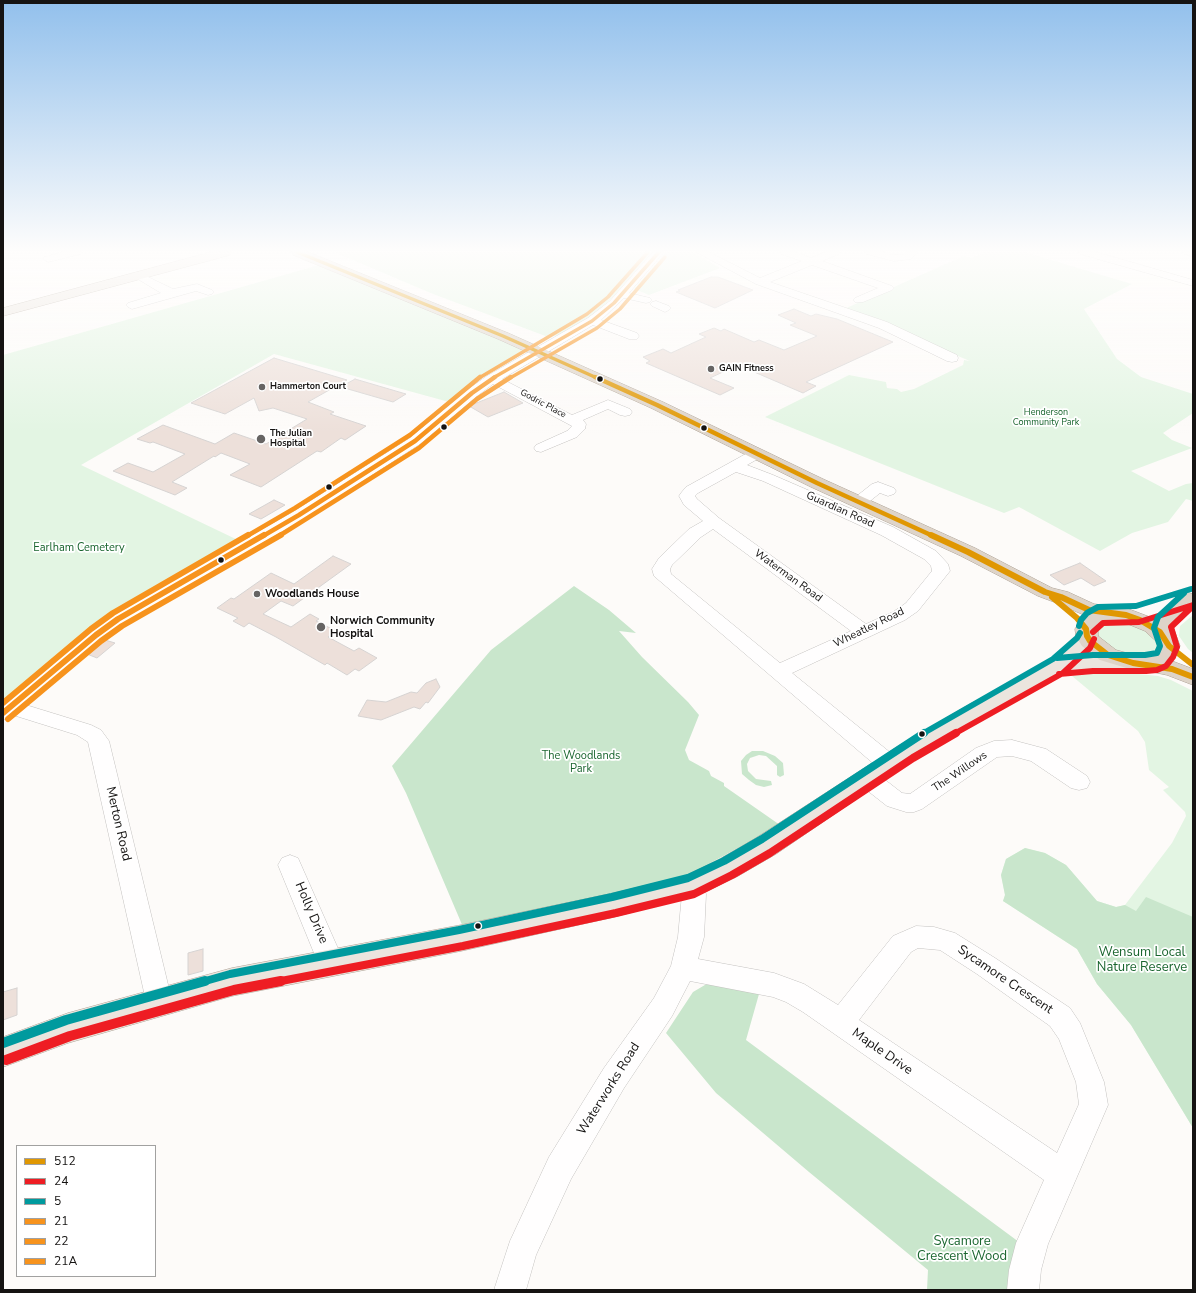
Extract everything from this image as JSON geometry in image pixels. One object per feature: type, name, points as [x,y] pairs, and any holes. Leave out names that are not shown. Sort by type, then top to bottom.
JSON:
[{"type":"highway","points":[[448,312],[542,350]]},
{"type":"highway","points":[[462,312],[542,350]]},
{"type":"highway","name":"Guardian Road","points":[[542,350],[618,384],[650,402],[756,454],[968,552],[1045,592],[1077,618],[1098,648],[1108,655],[1172,669],[1193,677]]},
{"type":"highway","name":"Guardian Road","points":[[1045,592],[1061,596],[1089,610],[1119,615]]},
{"type":"highway","points":[[1086,632],[1088,624],[1093,619],[1102,615],[1137,614],[1191,598]]},
{"type":"highway","points":[[1139,663],[1154,662],[1162,658],[1166,653],[1167,643],[1162,627],[1165,620],[1191,598]]},
{"type":"highway","points":[[1119,615],[1140,620],[1152,626],[1167,643],[1193,665]]},
{"type":"main road","points":[[3,1052],[68,1028],[159,1001],[239,980],[468,936],[614,905],[691,886],[728,868],[766,846],[878,771],[978,710],[1058,666],[1084,643],[1086,632]]},
{"type":"main road","points":[[1058,666],[1093,663],[1139,663]]},
{"type":"street","points":[[7,710],[96,635],[118,619],[164,591],[277,528],[396,454],[430,430],[472,393],[492,379],[592,321],[603,312]]},
{"type":"street","points":[[847,312],[884,325],[952,358]]},
{"type":"street","points":[[592,321],[633,336]]},
{"type":"street","name":"Godric Place","points":[[492,379],[579,424],[576,432],[541,448]]},
{"type":"street","name":"Godric Place","points":[[572,420],[608,404],[625,412]]},
{"type":"street","points":[[735,466],[756,454]]},
{"type":"street","name":"Waterman Road","points":[[735,466],[692,490],[687,496],[690,502],[712,521],[864,631]]},
{"type":"street","name":"Guardian Road","points":[[735,466],[768,478],[887,531],[924,551],[940,564]]},
{"type":"street","points":[[859,502],[878,487]]},
{"type":"street","name":"The Willows","points":[[712,521],[695,533],[665,562],[661,569],[663,576],[778,672],[878,771],[895,800],[906,803],[914,803],[984,754],[994,749],[1012,748],[1038,755],[1079,782]]},
{"type":"street","name":"Wheatley Road","points":[[778,672],[899,616],[912,607],[941,571],[940,564]]},
{"type":"street","name":"Merton Road","points":[[7,710],[84,730],[94,734],[98,741],[159,1001]]},
{"type":"street","name":"Holly Drive","points":[[290,865],[327,953],[329,962]]},
{"type":"street","name":"Waterworks Road","points":[[510,1290],[521,1252],[560,1168],[614,1078],[663,1007],[683,968],[691,937],[694,894],[691,886]]},
{"type":"street","name":"Sycamore Crescent","points":[[840,1023],[902,944],[916,937],[934,938],[946,942],[1047,1006],[1060,1017],[1070,1032],[1090,1082],[1094,1104],[1032,1243],[1025,1270],[1023,1290]]},
{"type":"street","name":"Maple Drive","points":[[683,968],[774,985],[806,1000],[1063,1175]]},
{"type":"green space","name":"Earlham Cemetery","points":[[153,312],[433,312],[521,349],[524,353],[475,382],[449,402],[274,354],[81,465],[242,542],[3,703],[3,355]]},
{"type":"green space","points":[[482,312],[596,312],[586,321],[560,335],[548,337]]},
{"type":"green space","name":"Henderson Community Park","points":[[852,312],[1086,312],[1117,359],[1141,377],[1193,394],[1193,413],[1163,433],[1172,440],[1192,448],[1131,471],[1169,491],[1186,484],[1193,483],[1193,501],[1186,499],[1168,522],[1132,533],[1100,551],[1019,507],[1004,513],[765,417],[849,375],[886,382],[887,388],[897,389],[901,392],[914,389],[963,365],[964,360],[970,361]]},
{"type":"green space","name":"The Woodlands Park","points":[[574,586],[609,610],[636,633],[619,631],[642,657],[688,702],[699,715],[685,750],[689,760],[709,771],[711,776],[724,783],[724,786],[780,825],[694,872],[647,891],[466,934],[406,793],[392,766],[491,650]]},
{"type":"green space","points":[[1193,615],[1193,653],[1188,649],[1179,636],[1180,626]]},
{"type":"green space","points":[[1115,620],[1139,625],[1156,638],[1158,645],[1156,652],[1149,656],[1139,658],[1114,652],[1098,638],[1096,631],[1098,625],[1105,621]]},
{"type":"green space","name":"Wensum Local Nature Reserve","points":[[1100,673],[1129,673],[1158,676],[1171,680],[1193,691],[1193,1128],[1131,1025],[1097,984],[1077,949],[1003,901],[1005,895],[1001,875],[1006,859],[1025,848],[1045,853],[1066,865],[1097,901],[1116,907],[1125,905],[1172,843],[1186,816],[1185,812],[1163,790],[1169,787],[1149,770],[1145,742],[1138,731],[1072,676]]},
{"type":"green space","points":[[752,751],[763,751],[775,756],[783,763],[784,775],[780,777],[777,775],[777,766],[766,756],[759,755],[750,758],[747,764],[748,771],[756,779],[771,781],[772,785],[764,787],[756,785],[749,780],[742,774],[741,761]]},
{"type":"green space","name":"Wensum Local Nature Reserve","points":[[1025,848],[1045,853],[1066,865],[1097,901],[1116,907],[1125,905],[1136,911],[1146,897],[1193,917],[1193,1128],[1131,1025],[1097,984],[1077,949],[1003,901],[1005,895],[1001,875],[1006,859]]},
{"type":"green space","name":"Sycamore Crescent Wood","points":[[710,982],[759,994],[746,1040],[1023,1245],[1018,1290],[927,1290],[928,1270],[716,1093],[666,1033],[693,992]]},
{"type":"building","points":[[785,312],[802,312],[811,316],[816,314],[837,319],[893,342],[806,382],[816,386],[803,393],[738,365],[710,378],[734,388],[720,395],[646,363],[650,361],[643,357],[663,349],[671,353],[706,337],[699,334],[714,328],[721,331],[724,329],[754,342],[759,340],[784,350],[817,336],[790,325],[796,323],[778,315]]},
{"type":"building","points":[[274,358],[347,380],[308,402],[334,412],[330,414],[366,426],[345,440],[341,438],[321,452],[317,451],[261,487],[230,475],[250,464],[221,453],[172,482],[187,488],[175,495],[113,471],[128,463],[153,472],[185,454],[153,442],[150,443],[137,439],[163,425],[215,444],[234,433],[266,444],[307,419],[273,408],[259,411],[254,398],[225,414],[191,403]]},
{"type":"building","points":[[355,379],[406,394],[393,402],[341,387]]},
{"type":"building","points":[[504,392],[523,403],[488,417],[469,406]]},
{"type":"building","points":[[274,500],[285,505],[261,519],[249,514]]},
{"type":"building","points":[[333,556],[351,564],[293,606],[281,601],[263,614],[291,627],[310,614],[319,619],[316,621],[336,631],[328,637],[354,651],[359,648],[377,658],[359,671],[355,669],[347,675],[327,663],[325,665],[249,623],[244,627],[233,621],[238,618],[217,608],[231,598],[234,599],[271,573],[294,584]]},
{"type":"building","points":[[1080,563],[1106,581],[1094,586],[1081,578],[1064,585],[1050,575]]},
{"type":"building","points":[[105,640],[115,643],[97,658],[87,654]]},
{"type":"building","points":[[436,679],[440,687],[428,703],[426,702],[420,709],[414,707],[381,720],[358,716],[367,700],[386,702],[411,692],[417,693],[426,683]]},
{"type":"building","points":[[203,949],[203,971],[188,975],[188,953]]},
{"type":"building","points":[[17,988],[17,1015],[3,1020],[3,992]]},
{"type":"transit line","name":"512","points":[[445,312],[503,336],[657,405],[817,483],[968,552],[1045,592],[1061,597],[1089,610],[1126,615],[1140,620],[1160,632],[1169,646],[1193,665]]},
{"type":"transit line","name":"21A","points":[[3,703],[91,629],[113,613],[295,508],[410,435],[487,372],[589,312]]},
{"type":"transit line","name":"21","points":[[3,713],[96,635],[118,619],[299,515],[415,441],[472,393],[492,379],[592,321],[603,312]]},
{"type":"transit line","name":"22","points":[[8,719],[101,641],[122,626],[303,522],[419,448],[477,399],[496,386],[597,328],[616,312]]},
{"type":"transit line","name":"5","points":[[1079,626],[1081,620],[1087,613],[1098,607],[1136,606],[1191,589]]},
{"type":"transit line","name":"5","points":[[1057,658],[1093,655],[1145,655],[1157,653],[1160,646],[1154,628],[1158,617],[1184,593]]},
{"type":"transit line","name":"512","points":[[1052,597],[1077,618],[1086,629],[1087,636],[1090,641],[1108,655],[1133,663],[1172,669],[1193,677]]},
{"type":"transit line","name":"24","points":[[1093,632],[1103,623],[1139,622],[1193,605]]},
{"type":"transit line","name":"24","points":[[1059,674],[1093,671],[1146,671],[1157,670],[1166,666],[1173,657],[1177,647],[1171,627],[1193,606]]},
{"type":"transit line","name":"5","points":[[3,1043],[66,1020],[230,974],[459,930],[612,897],[688,878],[724,861],[762,839],[905,744],[1053,659],[1077,638],[1080,633]]},
{"type":"transit line","name":"24","points":[[6,1060],[70,1036],[234,990],[463,946],[616,913],[694,894],[732,875],[770,853],[913,758],[982,717],[1063,673],[1090,648],[1094,639]]},
{"type":"place","name":"GAIN Fitness","points":[[711,369]]},
{"type":"place","name":"Hammerton Court","points":[[262,387]]},
{"type":"place","name":"The Julian Hospital","points":[[261,439]]},
{"type":"place","name":"Woodlands House","points":[[257,594]]},
{"type":"place","name":"Norwich Community Hospital","points":[[321,627]]}]
